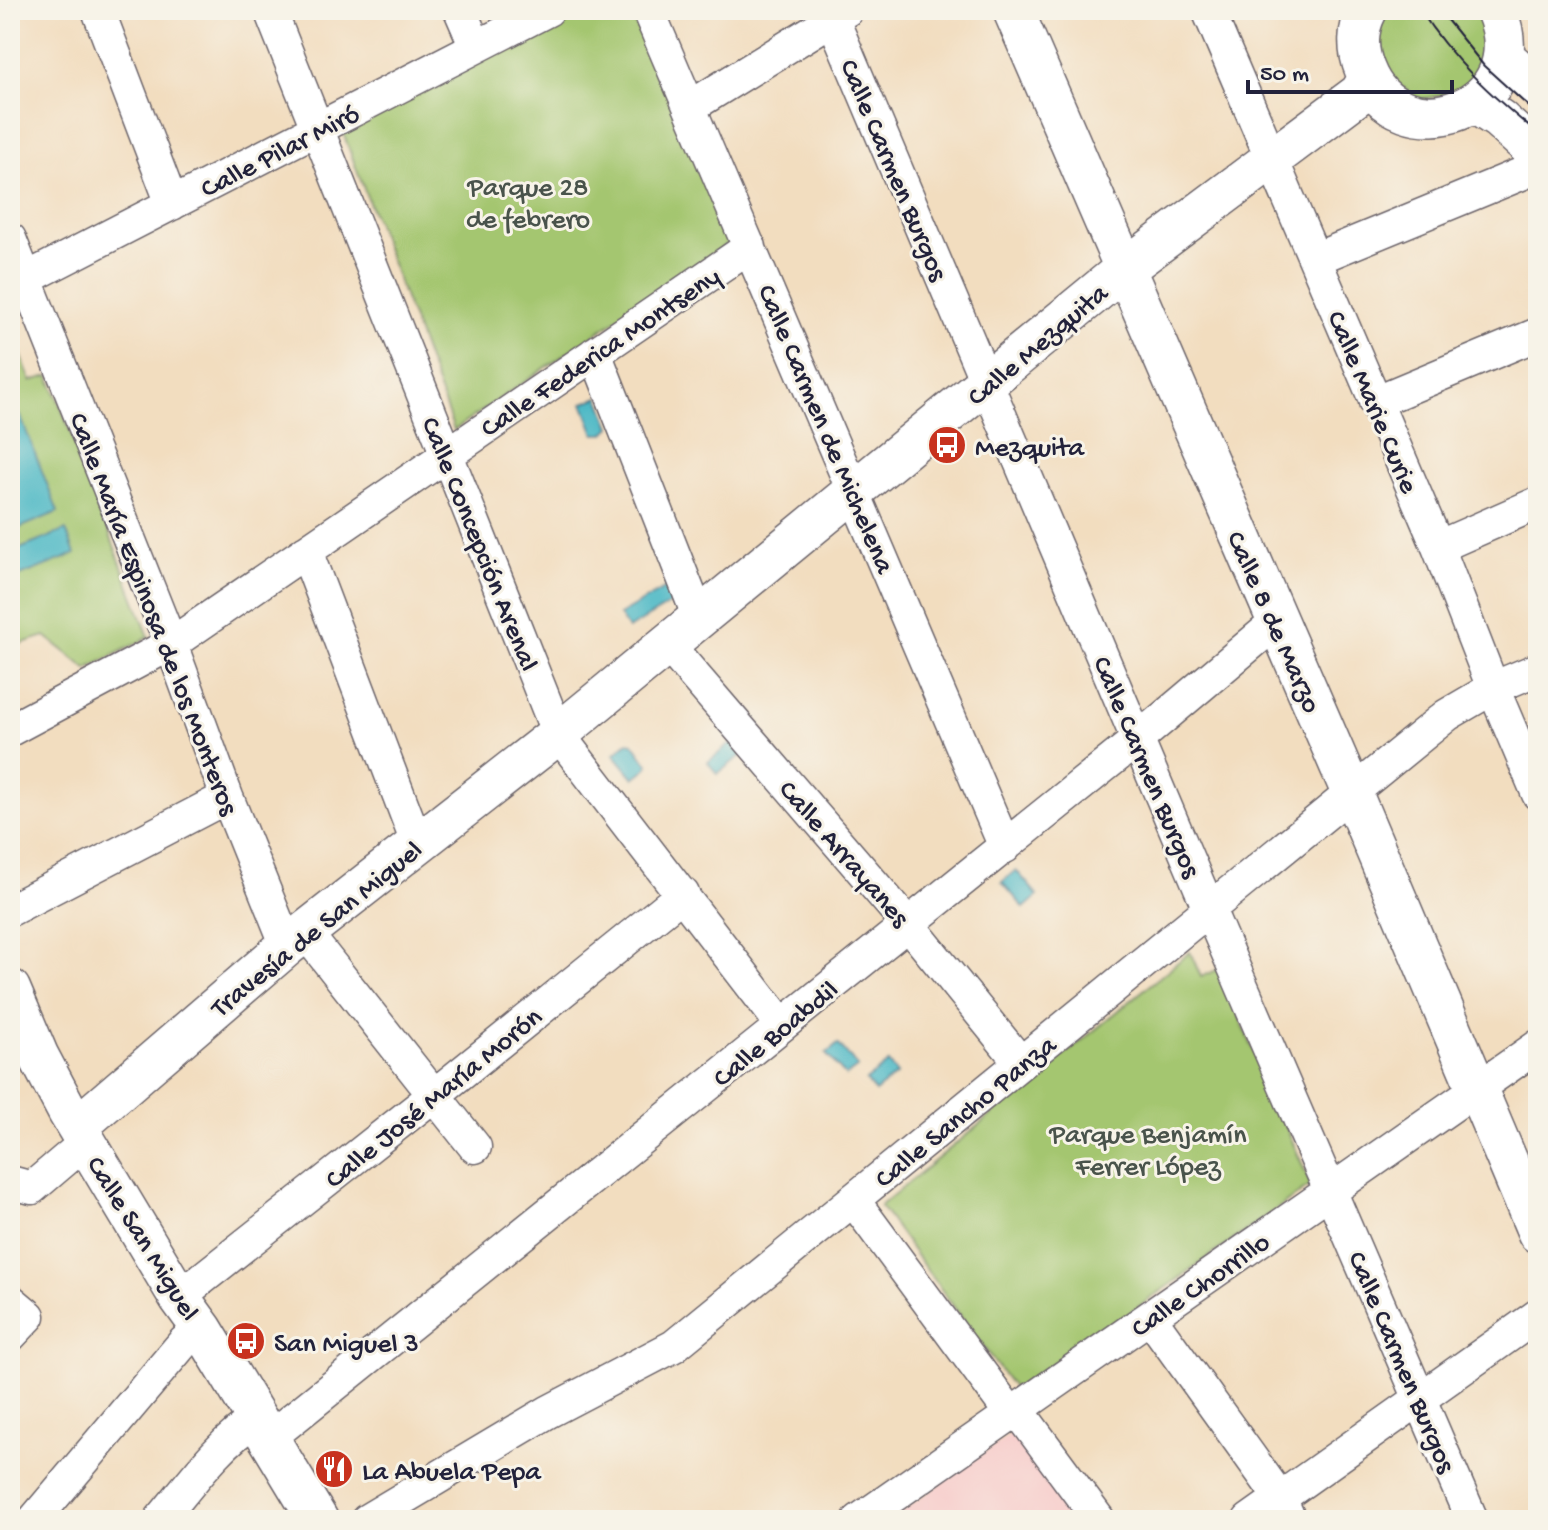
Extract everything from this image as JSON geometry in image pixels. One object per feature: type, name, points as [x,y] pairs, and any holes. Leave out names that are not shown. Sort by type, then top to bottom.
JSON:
[{"type":"street","points":[[98,10],[172,204]]},
{"type":"street","name":"Calle Concepción Arenal","points":[[270,10],[558,734],[782,1025]]},
{"type":"street","points":[[460,10],[476,47]]},
{"type":"street","name":"Calle Pilar Miró","points":[[18,283],[548,10]]},
{"type":"street","name":"Calle Carmen de Michelena","points":[[648,10],[1005,847]]},
{"type":"street","name":"Calle 8 de Marzo","points":[[1013,10],[1351,791],[1538,1233]]},
{"type":"street","name":"Calle Marie Curie","points":[[1208,10],[1438,547],[1538,794]]},
{"type":"street","points":[[1367,10],[1359,36],[1360,58],[1368,79],[1383,98],[1404,110],[1428,115],[1452,113],[1474,103],[1496,79],[1504,57],[1504,29],[1496,10]]},
{"type":"street","points":[[690,107],[836,13]]},
{"type":"street","name":"Calle Carmen Burgos","points":[[836,13],[987,383],[1472,1520]]},
{"type":"street","points":[[1504,57],[1538,87]]},
{"type":"street","name":"Calle Mezquita","points":[[558,734],[1123,270],[1360,93],[1368,79]]},
{"type":"street","points":[[1474,103],[1499,119],[1538,154]]},
{"type":"street","points":[[1315,259],[1538,167]]},
{"type":"street","name":"Calle María Espinosa de los Monteros","points":[[10,239],[18,283],[171,644],[227,797],[296,939],[475,1147]]},
{"type":"street","name":"Calle Federica Montseny","points":[[10,730],[171,644],[750,247]]},
{"type":"street","points":[[1375,402],[1538,334]]},
{"type":"street","points":[[595,353],[699,618]]},
{"type":"street","points":[[1438,547],[1538,503]]},
{"type":"street","points":[[306,551],[417,843]]},
{"type":"street","name":"Calle Boabdil","points":[[160,1520],[245,1426],[263,1428],[782,1025],[1138,739],[1266,631],[1278,626]]},
{"type":"street","name":"Calle Arrayanes","points":[[667,644],[908,924],[1020,1062]]},
{"type":"street","name":"Calle Sancho Panza","points":[[367,1520],[548,1412],[674,1346],[1447,715],[1493,688],[1538,669]]},
{"type":"street","name":"Travesía de San Miguel","points":[[82,1134],[296,939],[558,734]]},
{"type":"street","points":[[10,910],[227,797]]},
{"type":"street","name":"Calle José María Morón","points":[[179,1297],[683,894]]},
{"type":"street","name":"Calle San Miguel","points":[[10,989],[38,1055],[82,1134],[318,1520]]},
{"type":"street","name":"Calle Chorrillo","points":[[872,1517],[1014,1412],[1538,1046]]},
{"type":"street","points":[[10,1182],[32,1188],[82,1134]]},
{"type":"street","points":[[854,1201],[1099,1520]]},
{"type":"street","points":[[10,1300],[29,1316],[10,1336]]},
{"type":"street","points":[[1249,1520],[1285,1509],[1421,1399],[1538,1315]]},
{"type":"street","points":[[1150,1317],[1285,1509]]},
{"type":"street","points":[[34,1520],[184,1342],[203,1330]]},
{"type":"shaded area","points":[[1016,1430],[1080,1520],[901,1520],[897,1515]]},
{"type":"green space","name":"Parque 28 de febrero","points":[[577,10],[629,10],[735,239],[454,430],[342,130]]},
{"type":"green space","points":[[1383,10],[1481,10],[1488,59],[1468,89],[1420,100],[1380,71],[1376,22]]},
{"type":"green space","points":[[10,326],[31,381],[49,376],[149,637],[87,669],[45,636],[10,647]]},
{"type":"green space","name":"Parque Benjamín Ferrer López","points":[[1190,952],[1201,977],[1219,969],[1311,1185],[1017,1393],[880,1206]]},
{"type":"water","points":[[599,397],[611,427],[604,434],[595,434],[583,403]]},
{"type":"water","points":[[20,415],[58,512],[10,532],[10,419]]},
{"type":"water","points":[[66,530],[75,554],[10,580],[10,553]]},
{"type":"water","points":[[669,586],[677,600],[628,629],[619,615]]},
{"type":"water","points":[[628,742],[633,743],[648,764],[634,778],[614,754]]},
{"type":"water","points":[[732,743],[742,755],[717,774],[708,762]]},
{"type":"water","points":[[1016,870],[1038,896],[1024,908],[1002,882]]},
{"type":"water","points":[[838,1044],[858,1067],[846,1076],[826,1054]]},
{"type":"water","points":[[888,1063],[897,1074],[875,1092],[866,1081]]},
{"type":"tram line","points":[[1420,10],[1474,77],[1538,134]]},
{"type":"tram line","points":[[1439,10],[1484,66],[1538,115]]},
{"type":"place","name":"Mezquita","points":[[947,445]]},
{"type":"place","name":"San Miguel 3","points":[[246,1341]]},
{"type":"place","name":"La Abuela Pepa","points":[[334,1469]]}]
